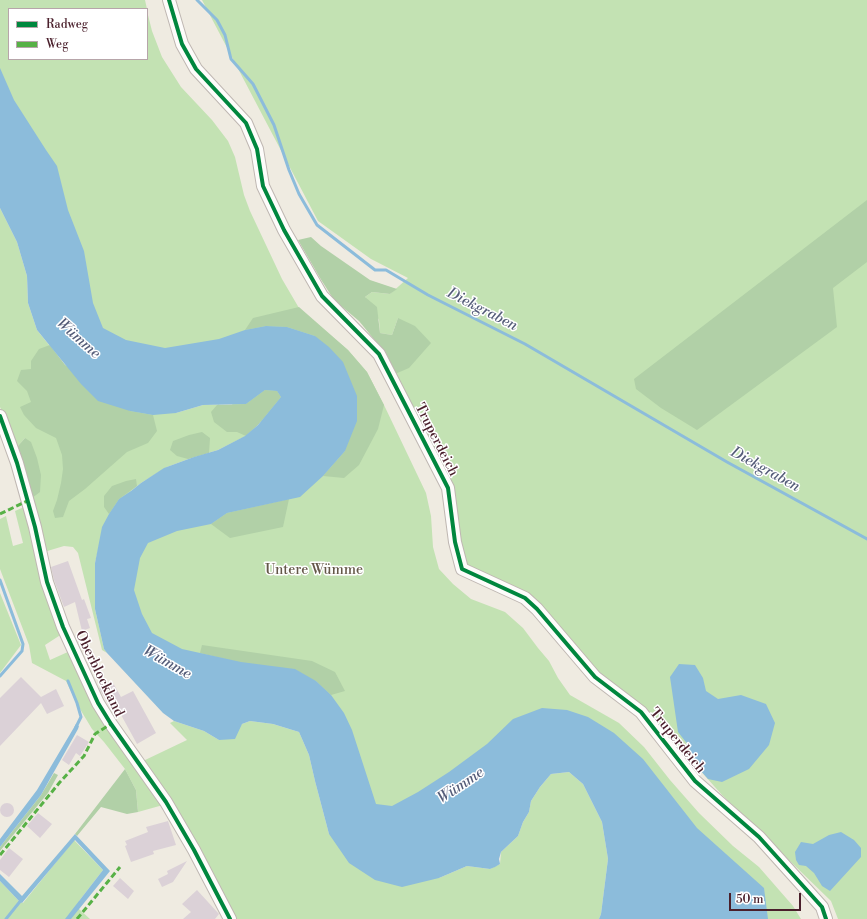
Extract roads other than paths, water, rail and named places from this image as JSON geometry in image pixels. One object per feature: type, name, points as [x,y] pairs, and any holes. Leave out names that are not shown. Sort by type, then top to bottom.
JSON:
[{"type":"street","name":"Truperdeich","points":[[169,0],[182,44],[196,69],[246,123],[257,148],[263,186],[284,230],[322,296],[379,354],[448,488],[455,542],[462,569],[526,598],[595,677],[641,712],[695,781],[759,837],[822,907],[826,919]]},
{"type":"street","name":"Oberblockland","points":[[0,416],[21,478],[47,582],[63,626],[95,696],[111,724],[166,802],[194,850],[230,919]]},
{"type":"water","name":"Wümme","points":[[0,68],[14,100],[57,166],[68,210],[84,251],[93,303],[103,328],[126,340],[165,348],[219,339],[245,330],[266,326],[287,327],[315,336],[329,347],[343,362],[357,396],[357,421],[345,451],[323,476],[300,497],[227,513],[211,524],[177,531],[148,543],[140,558],[134,590],[142,614],[152,633],[182,649],[241,662],[295,669],[316,681],[331,695],[344,713],[352,730],[376,804],[392,806],[418,792],[449,772],[487,744],[513,719],[542,708],[567,710],[588,717],[614,733],[643,759],[697,828],[764,888],[768,919],[599,919],[601,914],[608,859],[602,822],[583,784],[569,772],[551,774],[540,787],[531,801],[529,812],[523,822],[518,836],[501,852],[499,859],[500,864],[495,867],[490,869],[467,866],[439,878],[402,887],[375,880],[349,863],[329,834],[309,755],[299,732],[273,724],[250,721],[242,724],[235,739],[219,740],[204,731],[174,721],[163,713],[107,653],[104,649],[95,609],[95,563],[102,527],[119,499],[164,468],[218,450],[245,436],[258,425],[281,397],[277,391],[265,390],[246,404],[203,405],[176,413],[153,415],[130,411],[98,401],[81,384],[37,330],[28,303],[27,276],[17,242],[0,208]]},
{"type":"water","points":[[679,664],[695,665],[703,678],[706,691],[718,699],[741,695],[766,704],[775,723],[769,745],[749,769],[722,782],[708,779],[692,761],[689,746],[678,732],[670,677]]},
{"type":"water","points":[[76,724],[79,726],[78,729],[41,795],[0,847],[0,839],[37,790]]},
{"type":"water","points":[[841,832],[854,840],[861,848],[861,857],[830,891],[822,886],[814,873],[806,866],[799,865],[796,860],[795,852],[801,842],[813,844],[829,835]]},
{"type":"water","points":[[75,834],[110,871],[71,919],[65,919],[103,870],[75,840],[22,903],[0,881],[0,874],[22,896]]},
{"type":"waterway","name":"Diekgraben","points":[[197,0],[217,20],[225,35],[231,59],[253,84],[274,125],[289,170],[299,194],[317,225],[375,270],[386,270],[428,295],[525,344],[727,462],[867,539]]},
{"type":"waterway","points":[[0,580],[23,644],[22,651],[0,676]]},
{"type":"waterway","points":[[68,681],[81,717],[76,727]]},
{"type":"waterway","points":[[6,919],[22,899]]},
{"type":"park label","name":"Untere Wümme","points":[[314,571]]}]
